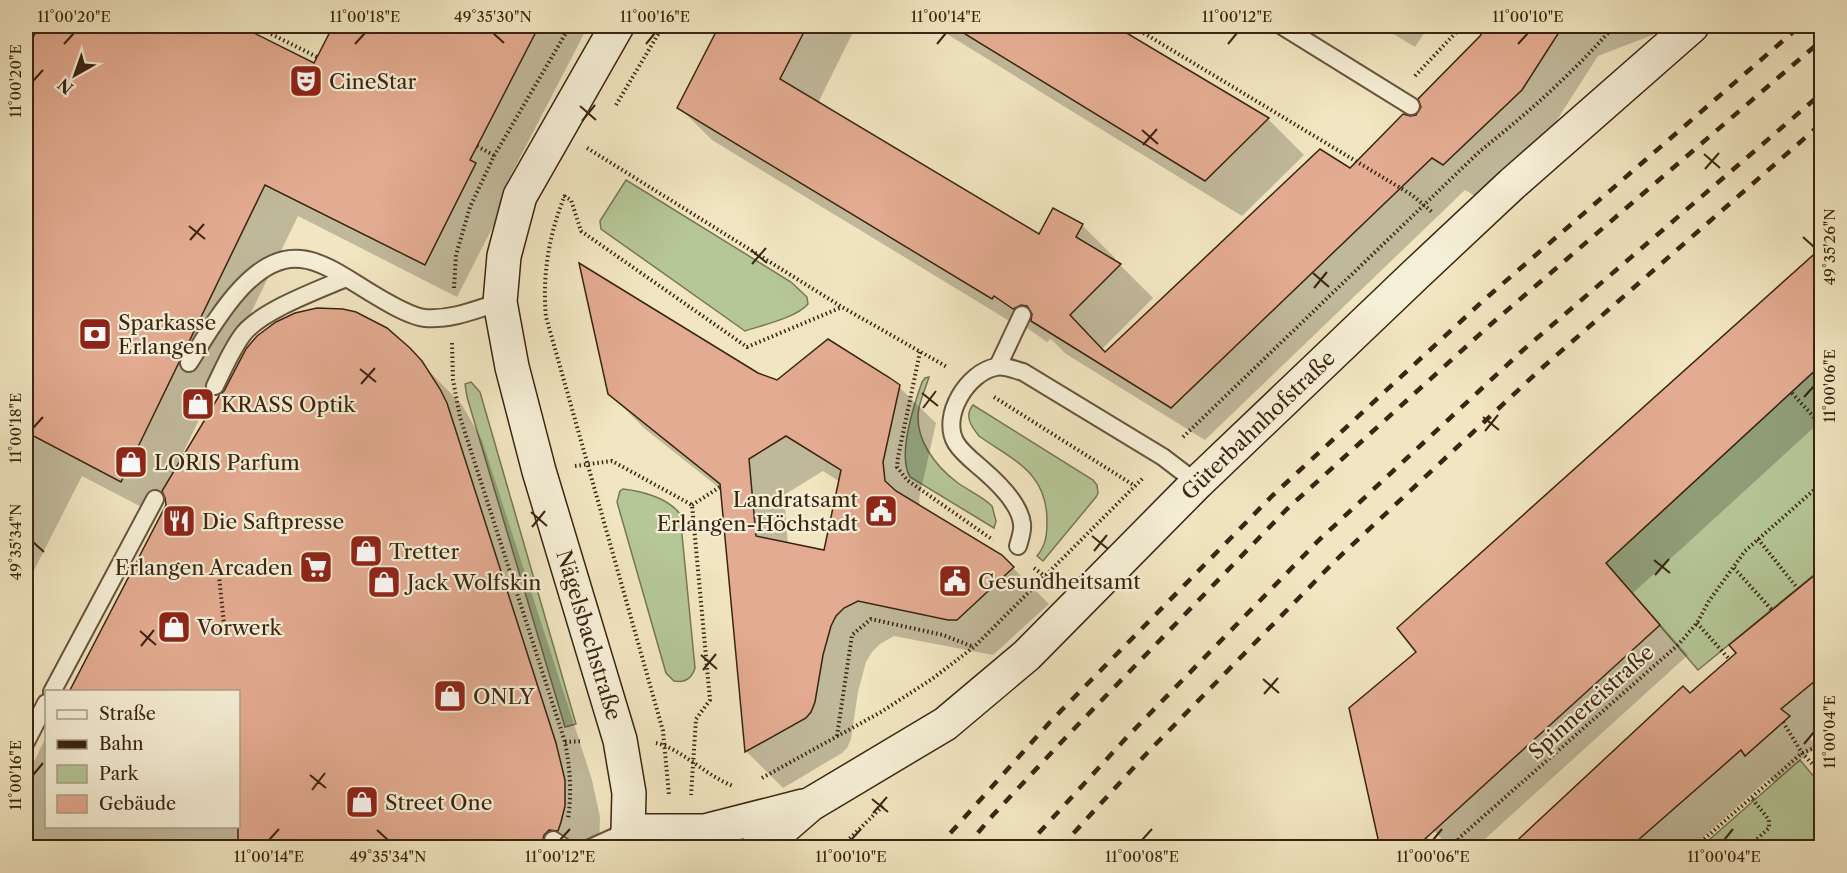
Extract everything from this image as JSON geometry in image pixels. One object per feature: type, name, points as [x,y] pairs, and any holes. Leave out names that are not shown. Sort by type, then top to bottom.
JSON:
[{"type":"street","name":"Nägelsbachstraße","points":[[618,26],[520,196],[504,256],[500,302],[512,367],[539,471],[620,740],[629,793],[626,839]]},
{"type":"street","name":"Güterbahnhofstraße","points":[[757,848],[768,842],[811,804],[945,724],[974,702],[1027,655],[1197,483],[1512,184],[1692,26]]},
{"type":"street","name":"Güterbahnhofstraße","points":[[626,839],[705,831],[811,804]]},
{"type":"lane","points":[[1282,26],[1411,106]]},
{"type":"lane","points":[[189,363],[237,292],[262,269],[284,258],[303,259],[325,267],[389,304],[422,318],[451,317],[500,302]]},
{"type":"lane","points":[[215,386],[236,344],[246,331],[261,319],[296,300],[346,278]]},
{"type":"lane","points":[[998,366],[1022,315]]},
{"type":"lane","points":[[1018,546],[1022,523],[1012,501],[1000,485],[969,458],[955,442],[951,424],[952,412],[970,382],[983,371],[998,366],[1023,372],[1163,457],[1197,483]]},
{"type":"lane","points":[[53,690],[154,499]]},
{"type":"lane","points":[[26,742],[45,705]]},
{"type":"lane","points":[[590,848],[626,839]]},
{"type":"path","points":[[255,26],[317,57]]},
{"type":"path","points":[[614,109],[663,26]]},
{"type":"path","points":[[1132,26],[1412,195],[1457,236]]},
{"type":"path","points":[[1395,96],[1462,26]]},
{"type":"path","points":[[760,779],[881,712],[974,647],[1163,457],[1480,151],[1520,120],[1614,26]]},
{"type":"path","points":[[559,130],[1135,486]]},
{"type":"path","points":[[584,159],[590,149]]},
{"type":"path","points":[[531,177],[571,200],[581,231],[747,347],[842,307]]},
{"type":"path","points":[[568,188],[551,235],[548,251],[544,283],[546,310],[551,337],[654,695],[666,745]]},
{"type":"path","points":[[26,327],[32,330]]},
{"type":"path","points":[[920,352],[897,467],[907,480],[997,543]]},
{"type":"path","points":[[1792,393],[1821,426]]},
{"type":"path","points":[[539,471],[612,461],[692,505]]},
{"type":"path","name":"Spinnereistraße","points":[[1455,848],[1459,838],[1679,644],[1697,623],[1709,601],[1745,551],[1821,483]]},
{"type":"path","points":[[692,505],[720,487]]},
{"type":"path","points":[[1814,490],[1821,499]]},
{"type":"path","points":[[692,505],[710,700],[696,719],[693,764]]},
{"type":"path","points":[[1758,539],[1798,589]]},
{"type":"path","points":[[1026,563],[1046,577]]},
{"type":"path","points":[[218,566],[225,634]]},
{"type":"path","points":[[1734,568],[1772,610]]},
{"type":"path","points":[[837,736],[852,635],[871,618],[943,635],[974,647]]},
{"type":"path","points":[[1697,623],[1729,659]]},
{"type":"path","points":[[1783,722],[1802,753],[1821,774]]},
{"type":"path","points":[[565,742],[620,740],[666,745],[730,786],[741,788]]},
{"type":"path","points":[[1694,848],[1802,753],[1821,742]]},
{"type":"path","points":[[1747,848],[1769,828],[1769,820],[1751,797]]},
{"type":"green space","points":[[626,180],[791,282],[807,297],[808,304],[787,317],[745,331],[601,229],[600,221]]},
{"type":"green space","points":[[1821,365],[1821,569],[1698,670],[1606,563]]},
{"type":"green space","points":[[929,377],[919,408],[919,430],[923,441],[942,469],[992,506],[996,521],[994,528],[910,477],[906,468],[908,430],[922,382]]},
{"type":"green space","points":[[471,382],[480,392],[576,724],[565,727],[467,397],[465,384]]},
{"type":"green space","points":[[973,405],[1093,480],[1097,485],[1096,497],[1043,561],[1037,556],[1044,544],[1047,531],[1046,504],[1041,491],[1035,479],[1026,469],[979,436],[971,425],[969,417]]},
{"type":"green space","points":[[623,489],[654,496],[675,508],[680,514],[695,668],[692,675],[685,680],[674,681],[666,673],[617,502],[620,491]]},
{"type":"green space","points":[[1800,760],[1821,785],[1821,847],[1701,847]]},
{"type":"building","points":[[39,26],[240,26],[314,63],[333,26],[539,26],[470,160],[476,163],[425,265],[265,185],[121,482],[26,432],[26,51]]},
{"type":"building","points":[[719,26],[807,26],[780,79],[1039,234],[1053,208],[1083,224],[1076,237],[1121,264],[1070,315],[1105,352],[1320,149],[1350,168],[1403,114],[1416,115],[1421,107],[1418,99],[1487,26],[1563,26],[1522,90],[1443,165],[1432,158],[1171,408],[1031,321],[1032,314],[1027,306],[1021,305],[1013,309],[994,296],[992,299],[677,108]]},
{"type":"building","points":[[952,26],[1115,26],[1269,118],[1205,181]]},
{"type":"building","points":[[1821,248],[1821,365],[1606,563],[1660,625],[1415,848],[1380,848],[1349,708],[1416,652],[1397,628]]},
{"type":"building","name":"Landratsamt Erlangen-Höchstadt","points":[[579,263],[758,373],[777,380],[828,339],[900,385],[883,462],[885,481],[896,491],[1002,555],[1014,567],[957,620],[858,601],[844,608],[836,616],[831,626],[811,712],[806,718],[745,752],[720,484],[608,394]],"holes":[[[786,436],[841,470],[824,550],[756,536],[749,459]]]},
{"type":"building","name":"Erlangen Arcaden","points":[[317,308],[343,309],[356,312],[387,328],[422,361],[447,403],[556,743],[565,780],[565,806],[561,822],[558,831],[549,830],[544,835],[546,848],[238,848],[240,690],[70,690],[166,505],[162,491],[224,391],[246,349],[257,336],[276,322],[295,313]]},
{"type":"building","points":[[1821,570],[1821,676],[1781,709],[1790,716],[1745,756],[1741,750],[1629,848],[1509,848],[1683,686],[1690,693],[1736,653],[1729,645]]},
{"type":"railway","points":[[937,848],[1050,722],[1272,496],[1485,299],[1800,26]]},
{"type":"railway","points":[[965,848],[1069,734],[1287,509],[1490,325],[1822,40]]},
{"type":"railway","points":[[1025,848],[1128,736],[1319,540],[1522,351],[1822,93]]},
{"type":"railway","points":[[1060,848],[1148,752],[1336,560],[1543,367],[1822,123]]},
{"type":"place","name":"CineStar","points":[[306,81]]},
{"type":"place","name":"Sparkasse Erlangen","points":[[95,334]]},
{"type":"place","name":"KRASS Optik","points":[[198,404]]},
{"type":"place","name":"LORIS Parfum","points":[[131,462]]},
{"type":"place","name":"Landratsamt Erlangen-Höchstadt","points":[[881,511]]},
{"type":"place","name":"Die Saftpresse","points":[[179,521]]},
{"type":"place","name":"Tretter","points":[[366,551]]},
{"type":"place","name":"Erlangen Arcaden","points":[[316,567]]},
{"type":"place","name":"Gesundheitsamt","points":[[955,581]]},
{"type":"place","name":"Jack Wolfskin","points":[[384,582]]},
{"type":"place","name":"Vorwerk","points":[[174,627]]},
{"type":"place","name":"ONLY","points":[[450,696]]},
{"type":"place","name":"Street One","points":[[362,802]]}]
